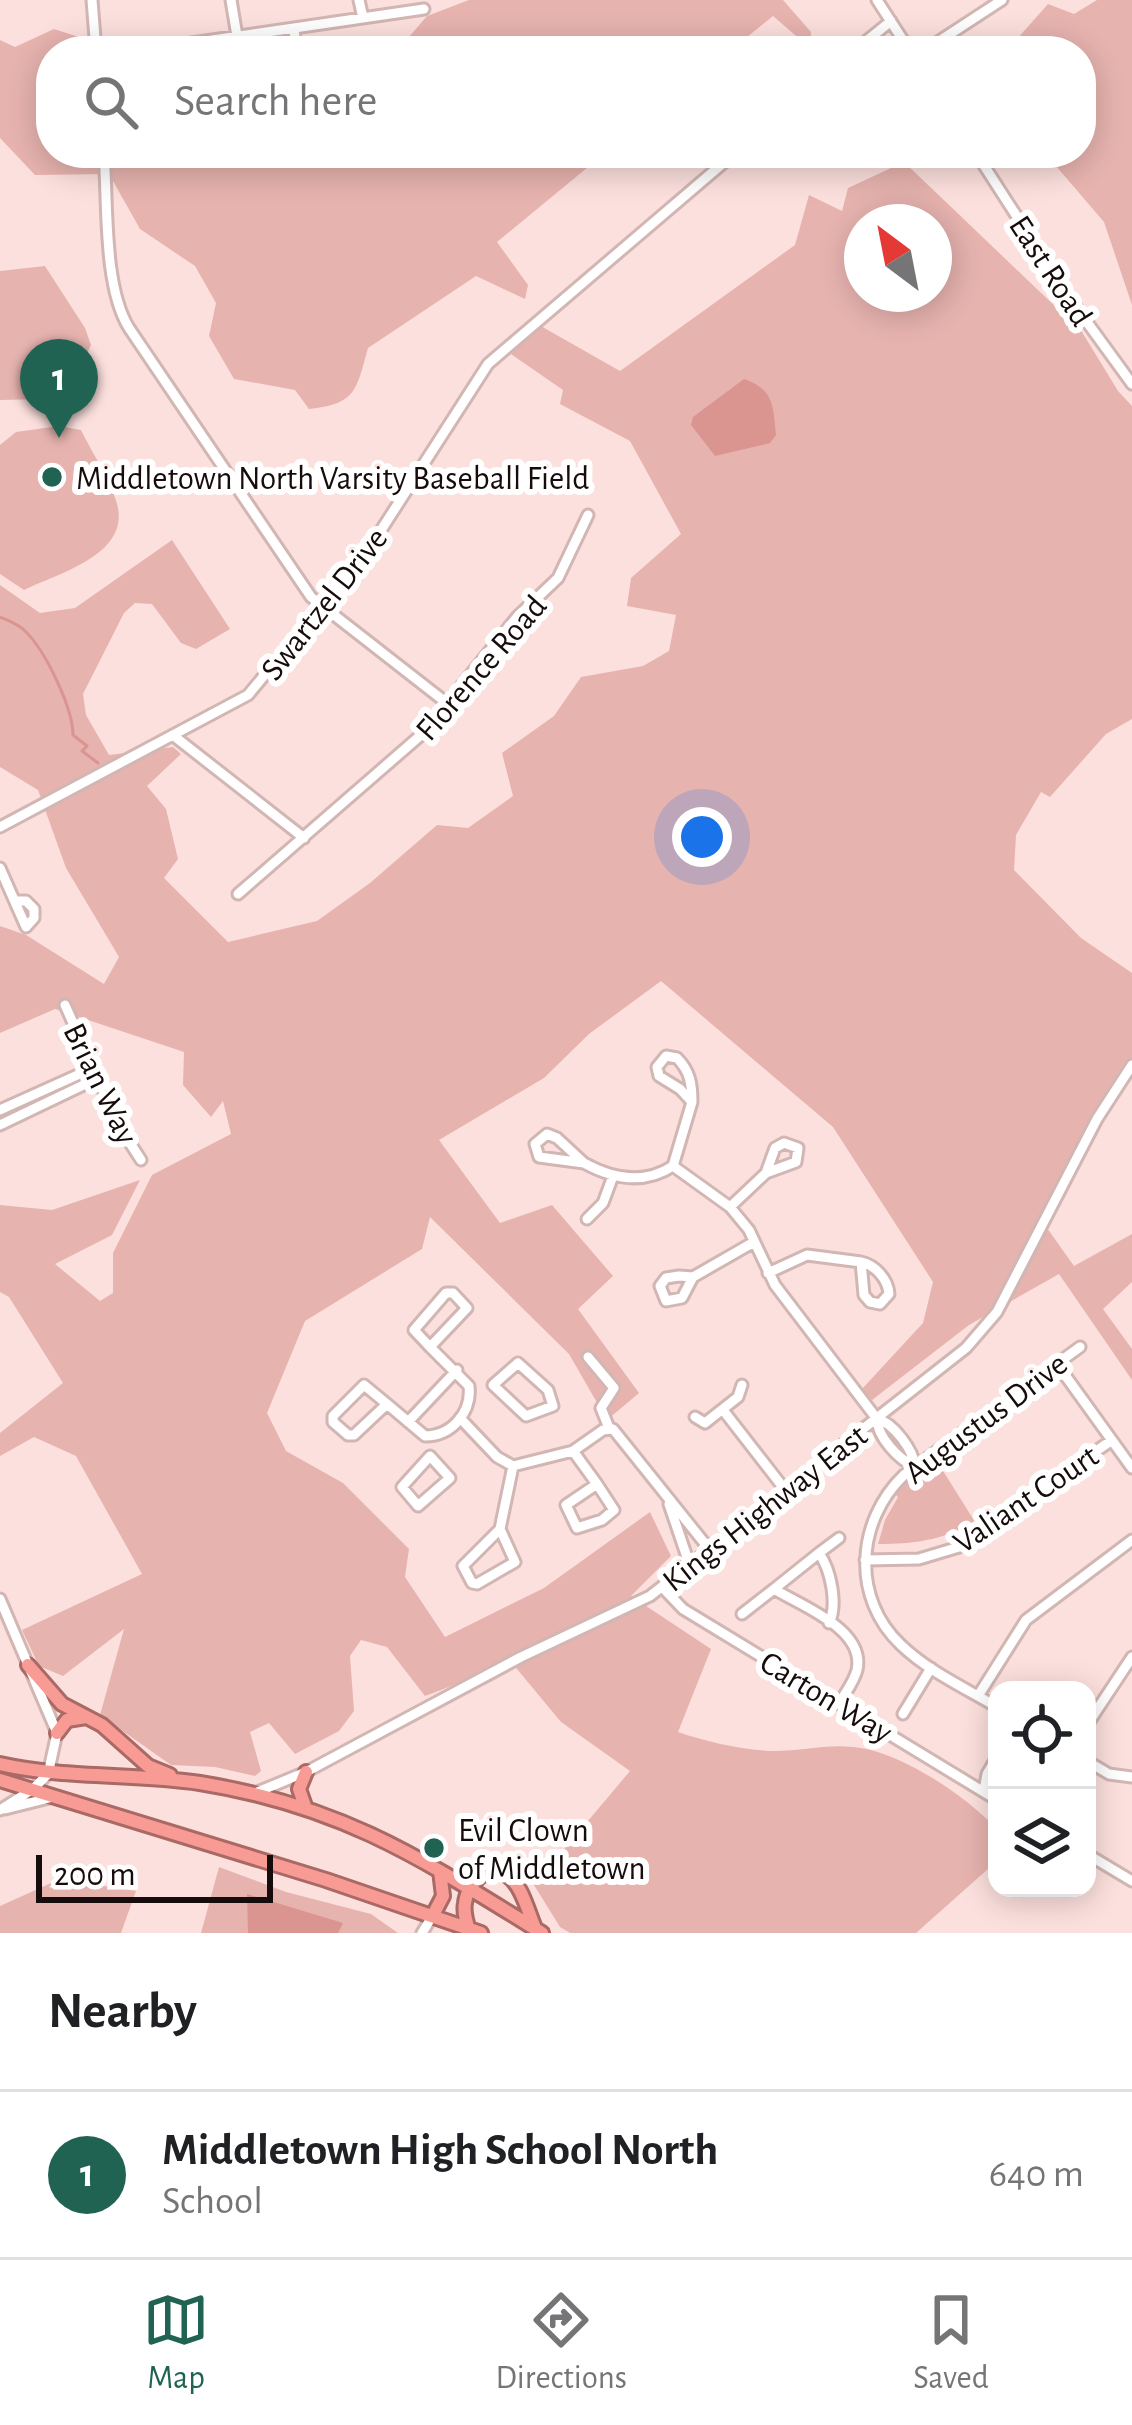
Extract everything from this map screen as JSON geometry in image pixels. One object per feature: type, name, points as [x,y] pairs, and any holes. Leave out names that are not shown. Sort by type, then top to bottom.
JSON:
[{"type":"highway","points":[[28,1665],[54,1698],[109,1730],[148,1766],[194,1782]]},
{"type":"highway","points":[[57,1733],[67,1720],[87,1717]]},
{"type":"highway","points":[[0,1764],[48,1774],[194,1782],[305,1806],[375,1834],[539,1931]]},
{"type":"highway","points":[[305,1806],[299,1789],[306,1772]]},
{"type":"highway","points":[[0,1780],[473,1931]]},
{"type":"highway","points":[[433,1915],[443,1896],[440,1870]]},
{"type":"highway","points":[[473,1931],[464,1901],[486,1873],[504,1873],[513,1880],[539,1931]]},
{"type":"street","points":[[92,0],[95,36]]},
{"type":"street","points":[[231,0],[237,36],[424,10]]},
{"type":"street","points":[[359,0],[363,19]]},
{"type":"street","points":[[878,0],[900,36]]},
{"type":"street","points":[[947,36],[1002,0]]},
{"type":"street","points":[[872,36],[891,21]]},
{"type":"street","points":[[294,28],[295,36]]},
{"type":"street","points":[[105,168],[120,314],[311,597],[448,704]]},
{"type":"street","name":"Swartzel Drive","points":[[0,827],[248,695],[377,537],[488,364],[717,168]]},
{"type":"street","name":"East Road","points":[[986,168],[1068,296],[1132,384]]},
{"type":"street","name":"Florence Road","points":[[238,894],[444,716],[448,704],[517,616],[558,578],[588,515]]},
{"type":"street","points":[[174,736],[304,838]]},
{"type":"street","points":[[0,868],[15,901]]},
{"type":"street","name":"Brian Way","points":[[65,1005],[119,1126],[140,1160]]},
{"type":"street","points":[[584,1162],[542,1159],[535,1144],[543,1135],[552,1135],[584,1162],[613,1176],[655,1176],[673,1166],[692,1102],[692,1083],[681,1062],[673,1056],[661,1059],[659,1076],[692,1102]]},
{"type":"street","name":"Kings Highway East","points":[[255,1793],[306,1772],[427,1705],[638,1604],[966,1348],[988,1324],[1097,1119],[1132,1065]]},
{"type":"street","points":[[0,1110],[95,1073]]},
{"type":"street","points":[[0,1125],[36,1099]]},
{"type":"street","points":[[673,1166],[730,1207],[769,1273],[878,1419],[886,1421],[914,1456],[915,1466]]},
{"type":"street","points":[[730,1207],[766,1173]]},
{"type":"street","points":[[587,1219],[603,1203],[613,1176]]},
{"type":"street","points":[[693,1277],[754,1242]]},
{"type":"street","points":[[769,1273],[807,1255],[860,1262],[875,1269],[887,1284],[889,1294],[880,1304],[864,1295],[860,1262]]},
{"type":"street","points":[[430,1347],[466,1312],[466,1305],[453,1293],[446,1293],[415,1333],[430,1347],[457,1370],[471,1395]]},
{"type":"street","name":"Augustus Drive","points":[[865,1560],[877,1510],[892,1487],[1080,1347]]},
{"type":"street","points":[[588,1357],[614,1388],[601,1408],[608,1428],[710,1550]]},
{"type":"street","points":[[387,1404],[351,1436],[332,1420],[364,1385],[431,1436],[446,1432],[460,1418],[471,1395],[518,1363],[555,1402],[526,1416],[493,1384]]},
{"type":"street","points":[[1057,1364],[1132,1468]]},
{"type":"street","points":[[408,1422],[457,1370]]},
{"type":"street","points":[[694,1417],[705,1423],[738,1397],[742,1385]]},
{"type":"street","points":[[723,1410],[787,1492]]},
{"type":"street","points":[[460,1418],[497,1457],[513,1466],[573,1451],[608,1428]]},
{"type":"street","points":[[430,1456],[450,1478],[418,1506],[402,1486],[430,1456],[431,1436]]},
{"type":"street","name":"Valiant Court","points":[[865,1560],[909,1560],[959,1547],[1112,1440]]},
{"type":"street","points":[[573,1451],[597,1484],[614,1510],[602,1520],[577,1528],[566,1505],[597,1484]]},
{"type":"street","points":[[500,1529],[515,1562],[472,1583],[463,1566],[500,1529],[513,1466]]},
{"type":"street","points":[[667,1499],[691,1565]]},
{"type":"street","points":[[742,1614],[839,1538]]},
{"type":"street","points":[[978,1696],[1025,1620],[1132,1540]]},
{"type":"street","points":[[819,1553],[827,1565],[834,1610],[829,1623]]},
{"type":"street","points":[[865,1560],[867,1586],[883,1624],[899,1644],[988,1702]]},
{"type":"street","name":"Carton Way","points":[[662,1587],[682,1609],[988,1794]]},
{"type":"street","points":[[774,1589],[848,1636],[857,1652],[857,1671],[839,1704]]},
{"type":"street","points":[[0,1599],[57,1733],[48,1774],[33,1790],[0,1810]]},
{"type":"street","points":[[1096,1711],[1132,1657]]},
{"type":"street","points":[[903,1714],[931,1668]]},
{"type":"street","points":[[1096,1766],[1109,1774],[1132,1777]]},
{"type":"street","points":[[983,1791],[988,1772]]},
{"type":"street","points":[[983,1791],[988,1787]]},
{"type":"street","points":[[0,1810],[58,1796]]},
{"type":"street","points":[[1096,1859],[1132,1881]]},
{"type":"street","points":[[422,1933],[433,1915]]},
{"type":"shaded area","points":[[469,0],[783,0],[811,32],[811,36],[796,36],[773,16],[748,36],[410,36],[427,16]]},
{"type":"shaded area","points":[[1097,0],[1132,0],[1132,305],[1104,222],[1058,168],[1096,168],[1096,36],[1020,36],[1048,4],[1074,14]]},
{"type":"shaded area","points":[[54,29],[76,36],[39,36]]},
{"type":"shaded area","points":[[36,37],[36,168],[587,168],[497,242],[528,285],[525,299],[476,276],[368,348],[356,385],[345,399],[309,409],[295,390],[234,379],[209,336],[216,303],[195,266],[140,229],[109,174],[35,175],[0,138],[0,40],[15,47]]},
{"type":"shaded area","points":[[891,168],[910,168],[948,204],[844,204],[844,312],[952,312],[952,208],[1082,332],[1132,406],[1132,719],[1106,734],[1050,797],[1041,792],[1016,835],[1014,870],[1081,938],[1132,973],[1132,1069],[1042,1221],[1074,1266],[1132,1234],[1132,1282],[1103,1309],[1132,1349],[1132,1380],[1059,1274],[969,1325],[872,1400],[862,1389],[923,1323],[933,1282],[833,1127],[661,981],[589,1034],[544,1078],[439,1140],[500,1223],[552,1205],[613,1276],[578,1309],[639,1393],[607,1420],[569,1354],[430,1217],[422,1249],[305,1321],[267,1413],[286,1451],[343,1483],[409,1549],[405,1577],[445,1637],[544,1588],[650,1512],[671,1556],[631,1596],[711,1649],[678,1732],[758,1750],[843,1746],[871,1750],[931,1777],[988,1821],[988,1869],[916,1933],[570,1933],[560,1927],[534,1885],[630,1771],[561,1722],[512,1663],[425,1696],[387,1647],[361,1640],[350,1656],[354,1711],[339,1731],[295,1754],[269,1723],[250,1732],[261,1771],[255,1776],[215,1767],[171,1765],[100,1715],[124,1629],[63,1676],[39,1666],[22,1630],[142,1574],[76,1456],[34,1437],[0,1456],[0,1433],[63,1383],[9,1297],[0,1292],[0,1205],[52,1210],[140,1180],[112,1235],[55,1264],[100,1301],[113,1293],[113,1253],[152,1175],[231,1134],[223,1101],[211,1117],[183,1085],[184,1052],[55,1009],[0,1033],[0,926],[26,935],[104,984],[119,957],[66,868],[38,790],[0,767],[0,585],[40,613],[75,608],[172,540],[230,629],[196,649],[181,643],[152,604],[135,603],[124,613],[83,694],[86,715],[109,755],[173,747],[181,754],[147,786],[166,809],[178,859],[164,878],[228,942],[317,921],[437,825],[468,828],[513,796],[502,753],[554,716],[581,677],[643,666],[669,651],[676,615],[627,606],[631,578],[681,534],[630,441],[560,404],[563,390],[508,352],[539,325],[620,371],[795,245],[809,195],[842,211],[848,188]]},
{"type":"shaded area","points":[[45,266],[85,328],[91,345],[84,369],[66,393],[0,400],[0,271]]},
{"type":"shaded area","points":[[744,379],[767,393],[776,435],[770,443],[715,456],[691,425],[693,417]]},
{"type":"shaded area","name":"Middletown North Varsity Baseball Field","points":[[59,426],[81,430],[112,489],[118,525],[101,551],[24,590],[0,574],[0,445],[16,432]]},
{"type":"shaded area","points":[[935,1458],[975,1522],[928,1540],[878,1544],[898,1497],[894,1493]]},
{"type":"shaded area","points":[[219,1867],[286,1892],[371,1914],[398,1933],[201,1933]]},
{"type":"shaded area","points":[[60,1879],[136,1891],[121,1933],[0,1933],[0,1906]]},
{"type":"shaded area","points":[[247,1894],[343,1923],[338,1933],[248,1933]]},
{"type":"waterway","points":[[0,617],[33,640],[63,696],[73,735],[87,746],[82,751],[98,763]]},
{"type":"place","name":"Middletown High School North","points":[[59,438]]},
{"type":"place","name":"Middletown North Varsity Baseball Field","points":[[52,477]]},
{"type":"place","name":"Evil Clown of Middletown","points":[[434,1848]]}]
